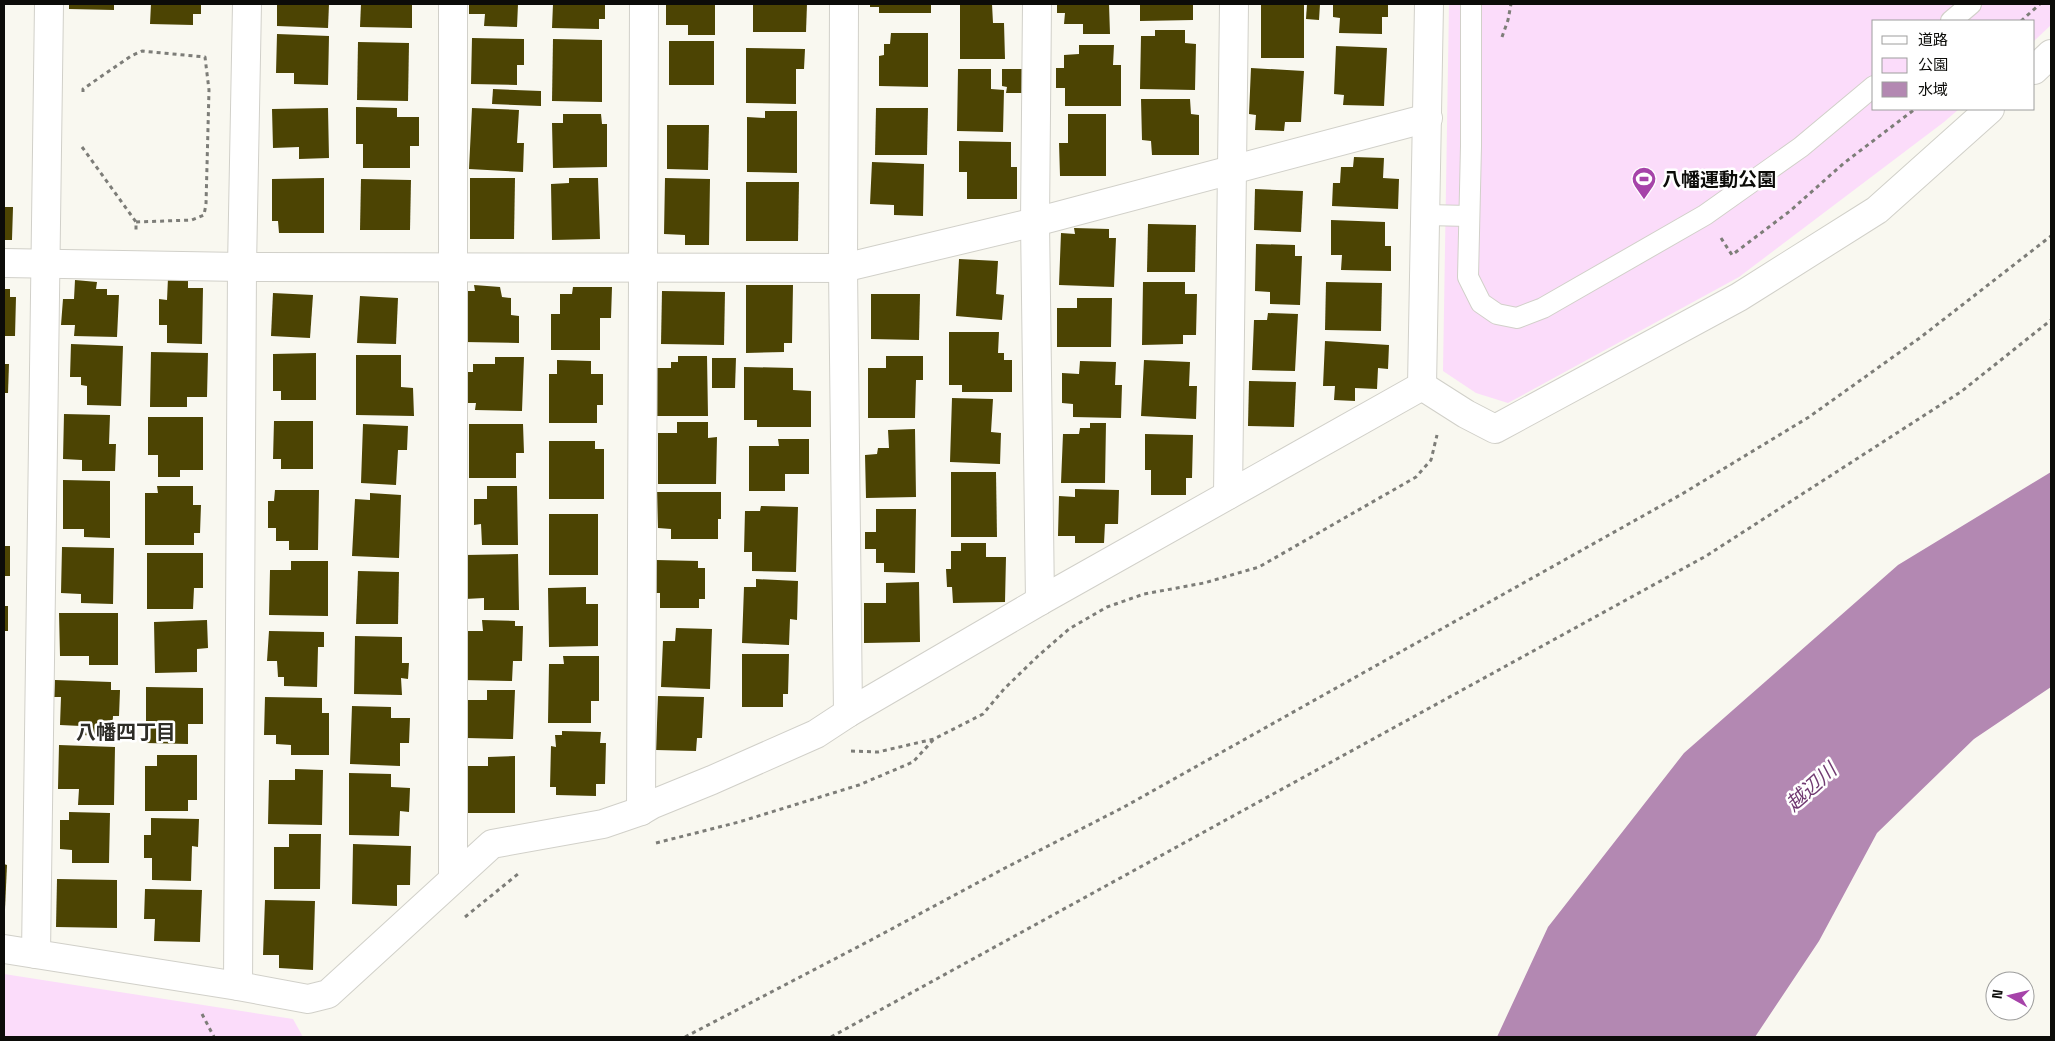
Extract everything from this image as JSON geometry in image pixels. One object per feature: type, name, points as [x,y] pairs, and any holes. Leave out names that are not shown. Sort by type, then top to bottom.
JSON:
[{"type":"street","points":[[36,954],[49,4]]},
{"type":"street","points":[[238,986],[242,267],[247,4]]},
{"type":"street","points":[[453,4],[453,879]]},
{"type":"street","points":[[641,811],[644,4]]},
{"type":"street","points":[[844,4],[843,268],[848,712]]},
{"type":"street","points":[[1037,4],[1035,222],[1040,601]]},
{"type":"street","points":[[1228,496],[1234,4]]},
{"type":"street","points":[[1429,4],[1426,215],[1430,392]]},
{"type":"street","points":[[2035,69],[2051,54]]},
{"type":"street","points":[[1430,392],[1495,429],[1738,297],[1877,210],[1989,110]]},
{"type":"street","points":[[4,263],[242,267],[843,268],[1035,222],[1428,118]]},
{"type":"street","points":[[4,950],[238,986],[308,999],[328,994],[492,844],[603,824],[641,811],[653,804],[816,734],[848,712],[1040,601],[1228,496],[1430,392]]},
{"type":"lane","points":[[1471,4],[1468,277],[1481,302],[1496,314],[1517,318],[1543,308],[1705,215],[1801,147],[1872,88]]},
{"type":"lane","points":[[1952,20],[1971,4]]},
{"type":"lane","points":[[1426,215],[1469,216]]},
{"type":"path","points":[[2022,20],[2040,4]]},
{"type":"path","points":[[78,142],[136,222],[192,220],[204,215],[206,204],[209,90],[205,57],[142,51],[131,56],[83,89],[81,98]]},
{"type":"path","points":[[1705,215],[1732,255],[1790,211],[1844,163],[1914,110]]},
{"type":"path","points":[[685,1037],[1124,807],[1682,494],[1809,417],[1921,337],[2051,236]]},
{"type":"path","points":[[831,1037],[1706,556],[1962,391],[2051,320]]},
{"type":"path","points":[[816,734],[847,751],[878,752],[934,739],[983,714],[1004,689],[1069,629],[1107,607],[1144,594],[1204,584],[1259,567],[1416,477],[1431,460],[1437,439],[1430,392]]},
{"type":"path","points":[[646,845],[739,822],[859,785],[914,762],[934,739]]},
{"type":"path","points":[[464,918],[523,872]]},
{"type":"green space","name":"八幡運動公園","points":[[1449,4],[2051,4],[2051,25],[2035,40],[2035,20],[1872,20],[1872,110],[1958,110],[1944,122],[1739,277],[1508,403],[1476,393],[1443,371]]},
{"type":"green space","points":[[4,974],[293,1019],[303,1037],[4,1037]]},
{"type":"water","name":"越辺川","points":[[2051,472],[2051,687],[1974,739],[1877,833],[1819,941],[1755,1037],[1497,1037],[1548,927],[1684,753],[1898,565]]},
{"type":"building","points":[[69,4],[114,4],[114,10],[69,9]]},
{"type":"building","points":[[151,4],[201,4],[201,14],[193,14],[193,25],[150,24]]},
{"type":"building","points":[[277,4],[329,4],[328,28],[277,26]]},
{"type":"building","points":[[361,4],[412,4],[412,28],[360,27]]},
{"type":"building","points":[[469,4],[518,4],[517,27],[484,26],[485,14],[469,14]]},
{"type":"building","points":[[553,4],[605,4],[605,19],[599,19],[599,29],[552,28]]},
{"type":"building","points":[[666,4],[715,4],[715,35],[688,35],[688,25],[666,25]]},
{"type":"building","points":[[753,4],[807,4],[806,32],[753,32]]},
{"type":"building","points":[[870,4],[931,4],[931,13],[879,13],[879,7],[870,7]]},
{"type":"building","points":[[960,4],[992,4],[993,23],[1004,23],[1005,59],[960,59]]},
{"type":"building","points":[[1057,4],[1109,4],[1110,34],[1083,34],[1083,24],[1064,24],[1065,13],[1057,13]]},
{"type":"building","points":[[1140,4],[1193,4],[1193,20],[1140,21]]},
{"type":"building","points":[[1261,4],[1304,4],[1304,58],[1261,58]]},
{"type":"building","points":[[1307,4],[1320,4],[1319,20],[1306,19]]},
{"type":"building","points":[[1333,4],[1388,4],[1388,17],[1382,17],[1382,34],[1339,33],[1340,18],[1333,17]]},
{"type":"building","points":[[1155,30],[1185,30],[1185,43],[1196,44],[1195,90],[1140,89],[1141,36],[1155,36]]},
{"type":"building","points":[[891,33],[928,33],[928,87],[879,86],[879,56],[884,55],[884,44],[890,44]]},
{"type":"building","points":[[277,34],[329,36],[328,85],[294,84],[294,73],[276,73]]},
{"type":"building","points":[[472,38],[524,39],[524,65],[517,65],[517,85],[471,84]]},
{"type":"building","points":[[553,39],[602,40],[602,102],[552,101]]},
{"type":"building","points":[[669,41],[714,41],[714,85],[669,85]]},
{"type":"building","points":[[358,42],[409,43],[408,101],[357,100]]},
{"type":"building","points":[[1079,45],[1114,45],[1113,65],[1121,65],[1121,106],[1065,106],[1065,88],[1056,88],[1056,68],[1064,68],[1064,55],[1079,54]]},
{"type":"building","points":[[1336,46],[1387,48],[1384,106],[1343,105],[1344,95],[1334,94]]},
{"type":"building","points":[[746,48],[805,49],[804,69],[796,69],[796,104],[746,103]]},
{"type":"building","points":[[1251,68],[1304,71],[1301,122],[1285,122],[1284,131],[1255,130],[1256,115],[1249,114]]},
{"type":"building","points":[[958,69],[991,69],[991,89],[1004,90],[1003,132],[957,131]]},
{"type":"building","points":[[1002,69],[1030,69],[1030,93],[1006,93],[1007,87],[1002,86]]},
{"type":"building","points":[[493,89],[541,91],[541,106],[492,104]]},
{"type":"building","points":[[1141,99],[1190,99],[1191,114],[1199,115],[1199,155],[1152,155],[1151,141],[1142,140]]},
{"type":"building","points":[[356,107],[397,108],[397,117],[419,117],[419,146],[410,146],[410,168],[363,168],[363,144],[356,144]]},
{"type":"building","points":[[328,108],[329,158],[299,159],[299,147],[273,148],[272,109]]},
{"type":"building","points":[[472,108],[519,110],[517,143],[524,143],[523,172],[469,169]]},
{"type":"building","points":[[876,108],[928,108],[927,155],[875,155]]},
{"type":"building","points":[[765,111],[797,111],[797,173],[747,172],[747,117],[765,118]]},
{"type":"building","points":[[563,114],[601,114],[602,124],[607,124],[607,167],[553,168],[552,123],[563,123]]},
{"type":"building","points":[[1068,114],[1106,114],[1106,176],[1060,176],[1059,143],[1068,143]]},
{"type":"building","points":[[667,125],[709,125],[708,170],[667,169]]},
{"type":"building","points":[[959,141],[1011,142],[1011,167],[1017,167],[1017,199],[967,199],[967,172],[959,172]]},
{"type":"building","points":[[1354,157],[1384,158],[1383,178],[1399,179],[1398,209],[1332,206],[1333,183],[1340,183],[1341,167],[1353,167]]},
{"type":"building","points":[[872,162],[924,164],[923,216],[894,215],[894,205],[870,204]]},
{"type":"building","points":[[324,178],[324,233],[279,233],[278,221],[272,221],[272,179]]},
{"type":"building","points":[[470,178],[515,178],[514,239],[470,239]]},
{"type":"building","points":[[569,178],[598,178],[600,239],[552,240],[551,184],[569,183]]},
{"type":"building","points":[[665,178],[710,179],[709,245],[685,245],[685,235],[664,234]]},
{"type":"building","points":[[361,179],[411,180],[410,230],[360,230]]},
{"type":"building","points":[[746,182],[799,182],[798,241],[746,241]]},
{"type":"building","points":[[1255,189],[1303,191],[1301,232],[1254,230]]},
{"type":"building","points":[[4,207],[13,207],[12,240],[4,240]]},
{"type":"building","points":[[1331,220],[1385,222],[1385,246],[1391,246],[1391,271],[1341,270],[1342,255],[1331,255]]},
{"type":"building","points":[[1148,224],[1196,225],[1195,272],[1147,272]]},
{"type":"building","points":[[1074,228],[1109,229],[1109,238],[1116,238],[1114,287],[1059,285],[1061,233],[1075,234]]},
{"type":"building","points":[[1256,244],[1295,245],[1295,256],[1302,256],[1300,305],[1270,304],[1270,292],[1255,291]]},
{"type":"building","points":[[959,259],[998,261],[996,294],[1004,295],[1002,320],[956,316]]},
{"type":"building","points":[[168,278],[188,279],[188,288],[203,288],[202,344],[167,343],[167,325],[159,325],[159,299],[167,300]]},
{"type":"building","points":[[75,280],[97,282],[96,289],[107,289],[107,295],[119,295],[117,337],[74,336],[75,325],[61,325],[63,299],[74,299]]},
{"type":"building","points":[[1143,282],[1185,282],[1185,294],[1197,294],[1196,335],[1183,335],[1183,344],[1142,345]]},
{"type":"building","points":[[1326,282],[1382,283],[1381,331],[1325,330]]},
{"type":"building","points":[[474,285],[500,287],[502,297],[511,298],[511,315],[519,316],[519,343],[464,342],[465,291],[475,291]]},
{"type":"building","points":[[746,285],[793,285],[792,343],[784,343],[784,352],[746,353]]},
{"type":"building","points":[[573,287],[612,287],[611,318],[600,318],[600,350],[551,350],[551,314],[560,314],[560,294],[572,294]]},
{"type":"building","points":[[4,289],[10,289],[10,297],[16,297],[15,336],[4,336]]},
{"type":"building","points":[[662,291],[725,292],[724,345],[661,344]]},
{"type":"building","points":[[273,293],[313,295],[310,338],[271,336]]},
{"type":"building","points":[[871,294],[920,294],[919,340],[871,339]]},
{"type":"building","points":[[360,296],[398,298],[396,344],[357,343]]},
{"type":"building","points":[[1077,298],[1112,298],[1111,347],[1057,347],[1057,308],[1077,308]]},
{"type":"building","points":[[1268,313],[1298,314],[1295,371],[1252,370],[1254,320],[1267,320]]},
{"type":"building","points":[[949,332],[999,332],[998,353],[1004,353],[1004,360],[1012,360],[1012,392],[962,392],[962,385],[949,385]]},
{"type":"building","points":[[1325,341],[1389,345],[1388,369],[1378,368],[1377,389],[1355,388],[1355,401],[1334,400],[1335,386],[1323,386]]},
{"type":"building","points":[[71,344],[123,346],[121,406],[87,405],[87,386],[81,385],[81,377],[70,377]]},
{"type":"building","points":[[151,352],[208,353],[207,397],[187,397],[187,407],[150,407]]},
{"type":"building","points":[[316,353],[316,400],[281,400],[281,391],[273,391],[273,354]]},
{"type":"building","points":[[356,355],[401,355],[401,387],[413,388],[414,416],[356,415]]},
{"type":"building","points":[[678,356],[707,356],[708,416],[657,416],[657,368],[671,368],[671,362],[678,362]]},
{"type":"building","points":[[886,356],[923,356],[923,380],[916,380],[915,418],[868,418],[868,368],[886,368]]},
{"type":"building","points":[[495,357],[524,357],[522,411],[475,410],[476,403],[464,403],[464,372],[473,372],[473,364],[495,364]]},
{"type":"building","points":[[712,358],[736,358],[735,388],[712,388]]},
{"type":"building","points":[[557,360],[591,361],[591,374],[603,374],[603,405],[597,405],[597,423],[549,423],[549,374],[557,374]]},
{"type":"building","points":[[1144,360],[1190,362],[1189,386],[1197,386],[1196,419],[1141,416]]},
{"type":"building","points":[[1080,361],[1116,362],[1115,385],[1122,385],[1121,418],[1073,417],[1073,404],[1062,403],[1062,373],[1079,374]]},
{"type":"building","points":[[4,364],[9,364],[8,393],[4,393]]},
{"type":"building","points":[[744,367],[793,368],[793,390],[811,391],[811,427],[757,427],[757,420],[744,420]]},
{"type":"building","points":[[1249,381],[1296,382],[1294,427],[1248,426]]},
{"type":"building","points":[[952,398],[993,399],[991,432],[1001,433],[1000,464],[950,462]]},
{"type":"building","points":[[64,414],[110,415],[109,444],[116,444],[115,471],[82,471],[82,460],[63,459]]},
{"type":"building","points":[[148,417],[203,417],[203,470],[180,470],[180,477],[158,477],[158,455],[148,455]]},
{"type":"building","points":[[274,421],[313,421],[313,469],[281,469],[281,459],[273,459]]},
{"type":"building","points":[[677,422],[708,422],[708,438],[717,437],[716,484],[658,484],[658,433],[677,433]]},
{"type":"building","points":[[1090,423],[1106,423],[1105,483],[1061,483],[1063,434],[1079,434],[1080,428],[1090,428]]},
{"type":"building","points":[[363,424],[408,426],[407,450],[398,450],[396,485],[361,483]]},
{"type":"building","points":[[469,424],[523,424],[524,453],[516,453],[516,478],[469,478]]},
{"type":"building","points":[[915,429],[916,497],[866,498],[865,455],[877,454],[878,448],[889,448],[888,430]]},
{"type":"building","points":[[1145,434],[1193,435],[1192,478],[1186,478],[1186,495],[1151,495],[1151,470],[1145,470]]},
{"type":"building","points":[[778,439],[809,439],[809,474],[785,474],[785,491],[749,491],[749,446],[779,446]]},
{"type":"building","points":[[549,441],[595,441],[595,449],[604,449],[604,499],[549,499]]},
{"type":"building","points":[[951,472],[996,472],[997,537],[951,537]]},
{"type":"building","points":[[63,480],[110,481],[110,538],[84,537],[84,529],[63,529]]},
{"type":"building","points":[[157,486],[193,486],[193,505],[201,505],[200,533],[194,533],[194,545],[145,545],[145,493],[158,493]]},
{"type":"building","points":[[487,486],[517,486],[518,545],[482,545],[481,524],[474,525],[474,499],[487,499]]},
{"type":"building","points":[[1075,489],[1119,490],[1118,524],[1105,524],[1104,543],[1075,543],[1075,536],[1058,536],[1059,496],[1075,497]]},
{"type":"building","points":[[275,490],[319,490],[318,550],[289,550],[289,541],[276,541],[276,528],[268,528],[268,501],[274,501]]},
{"type":"building","points":[[657,492],[721,492],[721,519],[718,519],[718,539],[671,539],[671,529],[658,528]]},
{"type":"building","points":[[370,493],[401,495],[399,558],[352,556],[355,499],[370,500]]},
{"type":"building","points":[[761,506],[798,507],[796,572],[752,571],[752,552],[744,552],[745,511],[760,511]]},
{"type":"building","points":[[876,509],[916,509],[915,573],[884,572],[884,563],[876,563],[876,549],[865,549],[865,532],[876,532]]},
{"type":"building","points":[[549,514],[598,514],[598,575],[549,575]]},
{"type":"building","points":[[961,543],[986,543],[986,557],[1006,557],[1005,602],[953,603],[952,587],[947,587],[946,569],[951,569],[951,551],[961,551]]},
{"type":"building","points":[[4,546],[10,546],[10,576],[4,576]]},
{"type":"building","points":[[62,547],[114,548],[113,604],[81,603],[81,594],[61,593]]},
{"type":"building","points":[[147,553],[203,553],[203,588],[194,588],[193,609],[147,609]]},
{"type":"building","points":[[518,554],[519,610],[484,610],[484,598],[465,599],[465,555]]},
{"type":"building","points":[[656,560],[698,561],[698,568],[705,568],[705,599],[699,599],[699,608],[660,608],[660,593],[656,593]]},
{"type":"building","points":[[291,561],[328,561],[328,616],[269,615],[270,570],[291,570]]},
{"type":"building","points":[[358,571],[399,572],[398,624],[356,624]]},
{"type":"building","points":[[756,579],[798,581],[797,620],[790,619],[789,645],[742,643],[744,587],[756,587]]},
{"type":"building","points":[[919,582],[920,642],[864,643],[864,603],[886,603],[886,583]]},
{"type":"building","points":[[586,587],[586,604],[598,604],[598,646],[549,647],[548,588]]},
{"type":"building","points":[[4,606],[8,606],[8,631],[4,631]]},
{"type":"building","points":[[59,613],[118,613],[118,665],[89,665],[89,656],[60,656]]},
{"type":"building","points":[[207,620],[208,648],[197,649],[197,672],[155,673],[154,622]]},
{"type":"building","points":[[482,620],[515,621],[515,626],[523,626],[522,661],[513,661],[512,681],[462,680],[463,631],[483,631]]},
{"type":"building","points":[[676,628],[712,629],[710,689],[661,687],[663,641],[675,641]]},
{"type":"building","points":[[269,631],[324,632],[324,647],[318,647],[317,687],[284,686],[284,677],[278,677],[277,661],[267,661]]},
{"type":"building","points":[[355,636],[402,637],[402,663],[409,663],[408,679],[401,678],[402,695],[354,694]]},
{"type":"building","points":[[742,654],[789,654],[788,694],[783,694],[783,707],[742,707]]},
{"type":"building","points":[[563,656],[599,656],[599,701],[591,701],[591,723],[548,723],[549,664],[564,664]]},
{"type":"building","points":[[55,680],[111,682],[111,690],[120,690],[119,716],[113,716],[112,736],[80,735],[81,726],[60,725],[61,697],[54,697]]},
{"type":"building","points":[[146,687],[203,688],[203,724],[188,724],[188,744],[146,743]]},
{"type":"building","points":[[487,690],[515,690],[513,739],[466,738],[467,700],[487,700]]},
{"type":"building","points":[[658,696],[704,697],[702,738],[697,738],[696,751],[656,750]]},
{"type":"building","points":[[265,697],[322,698],[322,713],[329,713],[329,755],[291,755],[291,745],[276,744],[276,735],[264,735]]},
{"type":"building","points":[[352,706],[391,707],[391,718],[410,718],[409,743],[400,743],[400,766],[350,764]]},
{"type":"building","points":[[562,731],[601,732],[600,743],[606,743],[605,784],[596,784],[596,796],[556,795],[556,787],[550,787],[551,746],[556,747],[555,735],[562,735]]},
{"type":"building","points":[[59,745],[115,747],[114,805],[78,805],[79,789],[58,789]]},
{"type":"building","points":[[157,755],[197,755],[197,800],[188,800],[188,811],[145,811],[145,766],[157,766]]},
{"type":"building","points":[[515,756],[515,813],[467,813],[467,784],[457,784],[458,766],[488,766],[488,757]]},
{"type":"building","points":[[295,769],[323,770],[322,825],[268,824],[269,780],[295,780]]},
{"type":"building","points":[[349,773],[391,774],[391,787],[410,788],[409,812],[400,811],[399,836],[349,835]]},
{"type":"building","points":[[69,812],[110,813],[109,863],[72,863],[72,850],[60,849],[60,820],[69,820]]},
{"type":"building","points":[[151,818],[199,819],[198,847],[192,846],[191,881],[152,880],[152,858],[144,858],[144,835],[151,835]]},
{"type":"building","points":[[289,834],[321,834],[320,889],[274,889],[274,847],[289,847]]},
{"type":"building","points":[[353,844],[411,846],[410,885],[397,885],[397,906],[352,904]]},
{"type":"building","points":[[4,864],[7,865],[5,909],[4,909]]},
{"type":"building","points":[[57,879],[117,880],[117,928],[56,927]]},
{"type":"building","points":[[145,889],[202,890],[200,942],[154,941],[155,919],[144,919]]},
{"type":"building","points":[[265,900],[315,901],[313,970],[279,968],[279,955],[263,955]]},
{"type":"place","name":"八幡運動公園","points":[[1644,200]]},
{"type":"district","name":"八幡四丁目","points":[[126,732]]}]
